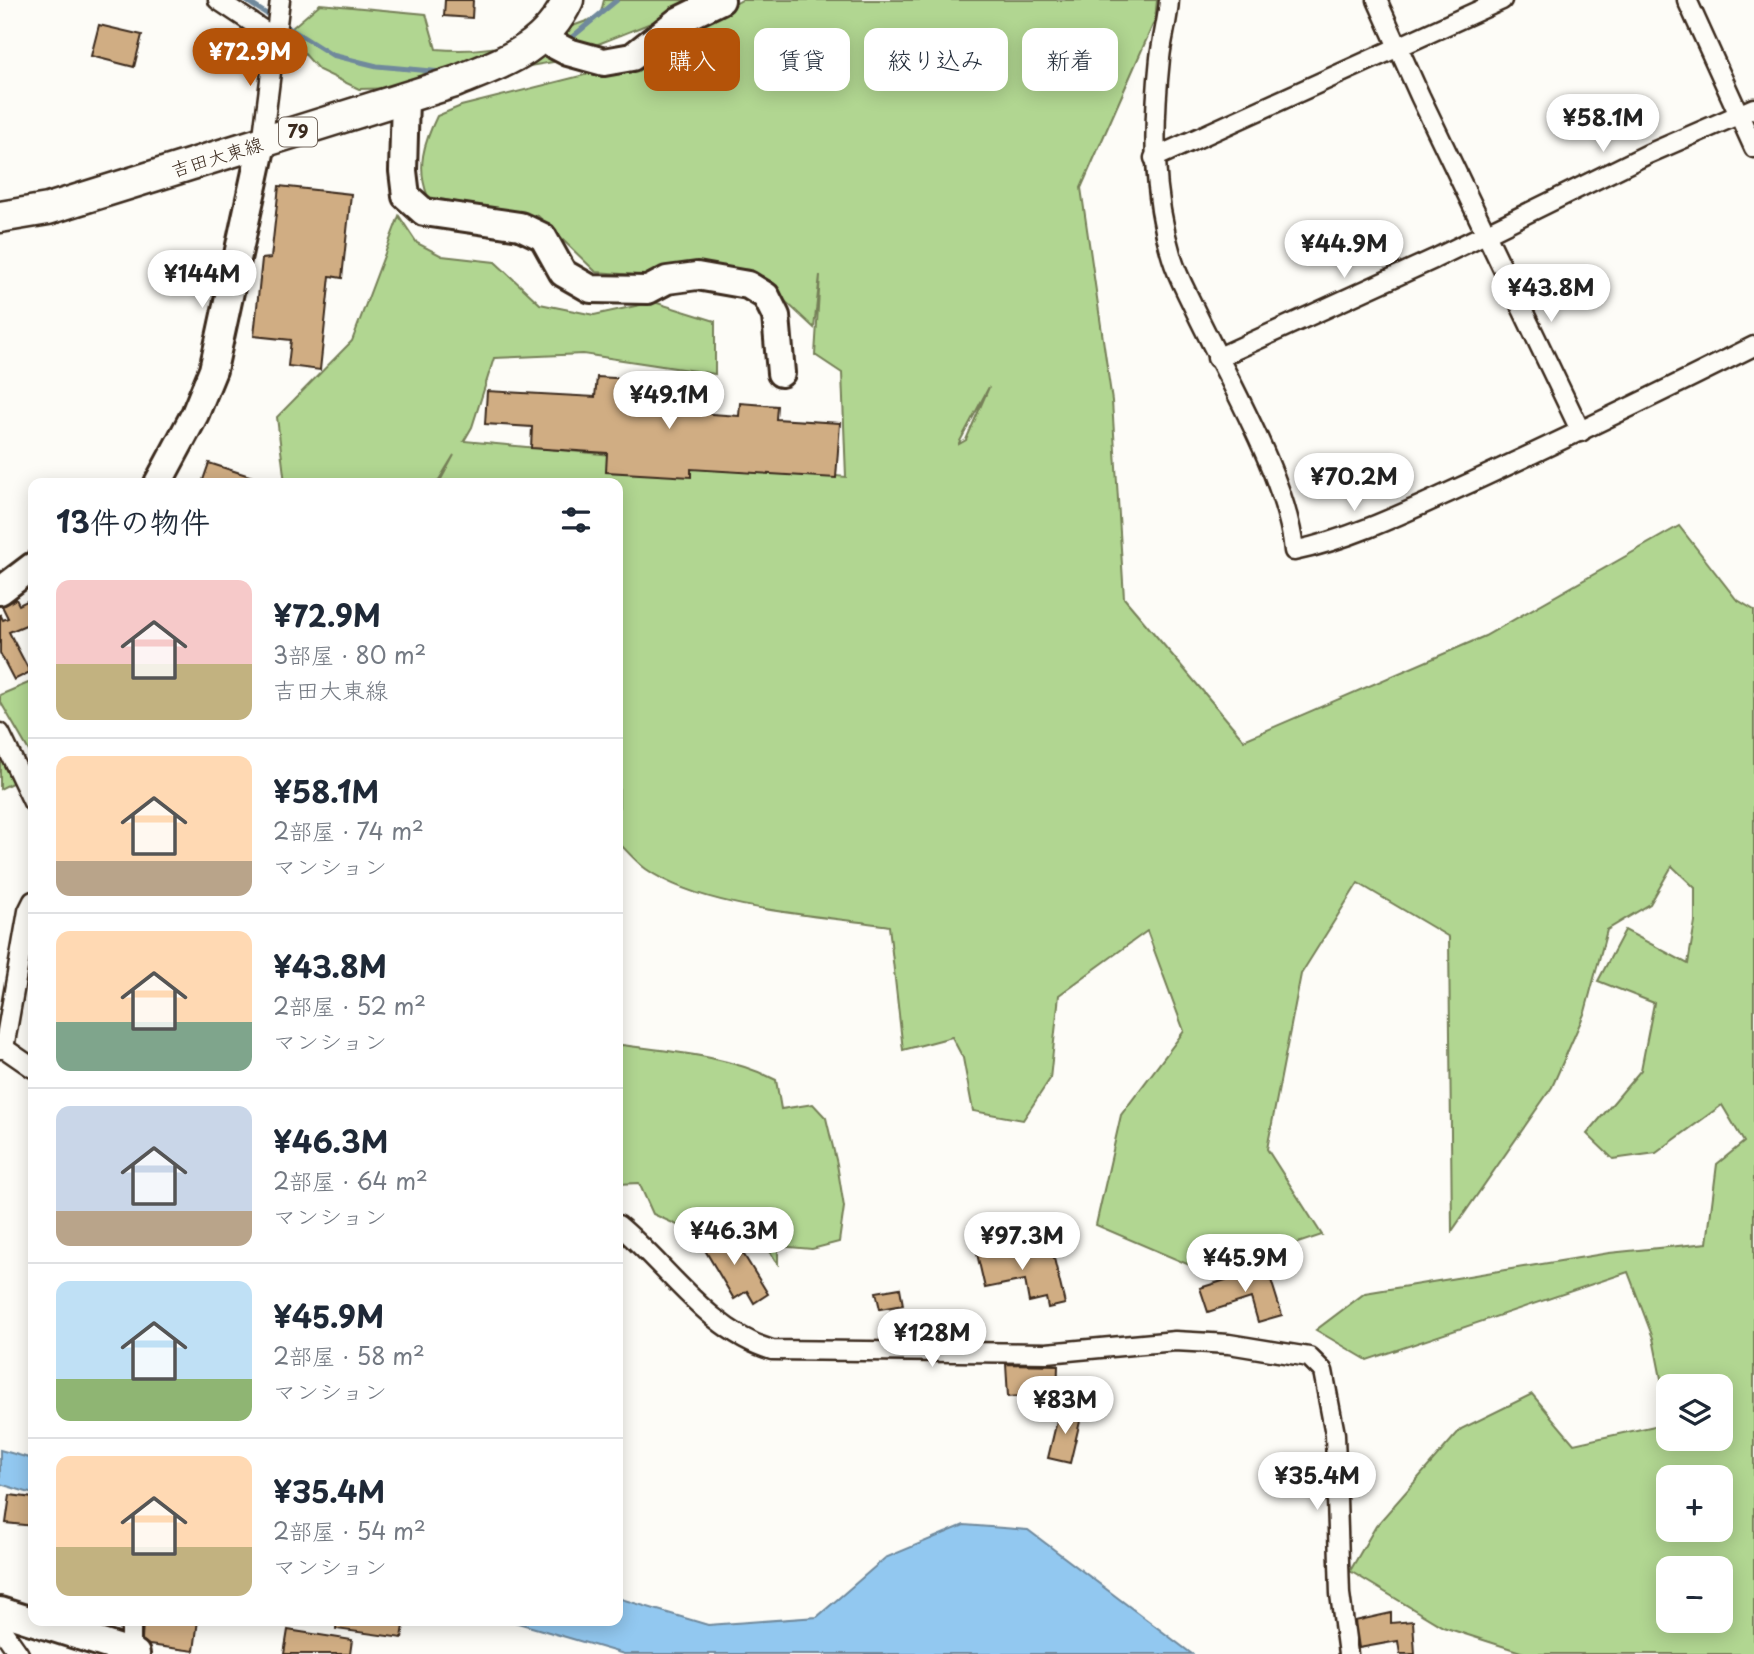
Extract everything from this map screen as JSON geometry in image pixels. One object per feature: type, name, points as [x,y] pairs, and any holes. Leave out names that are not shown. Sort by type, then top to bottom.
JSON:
[{"type":"main road","name":"吉田大東線","points":[[0,217],[48,209],[262,144],[405,98],[505,61],[543,39],[568,0]]},
{"type":"street","points":[[218,0],[276,35]]},
{"type":"street","points":[[543,39],[568,52],[604,62],[632,57],[678,21],[721,0]]},
{"type":"street","points":[[1169,0],[1168,25],[1160,54],[1154,158],[1162,220],[1172,261],[1264,455],[1292,527],[1294,551],[1335,542],[1581,432],[1754,346]]},
{"type":"street","points":[[1377,0],[1581,432]]},
{"type":"street","points":[[1154,158],[1502,0]]},
{"type":"street","points":[[1687,0],[1746,111],[1754,148]]},
{"type":"street","points":[[161,478],[197,411],[212,370],[262,144],[280,4]]},
{"type":"street","points":[[405,98],[402,171],[406,196],[424,212],[520,226],[543,237],[563,272],[591,289],[648,289],[667,280],[697,276],[748,285],[766,296],[776,316],[781,373]]},
{"type":"street","points":[[1217,358],[1486,233],[1648,153],[1746,111]]},
{"type":"street","points":[[0,591],[28,570]]},
{"type":"street","points":[[0,733],[28,792]]},
{"type":"street","points":[[28,911],[2,1048],[28,1065]]},
{"type":"street","points":[[623,1230],[705,1310],[756,1345],[772,1350],[1047,1353],[1175,1341],[1230,1344],[1309,1357],[1322,1371],[1335,1434],[1340,1594],[1348,1654]]},
{"type":"street","points":[[0,1611],[28,1620]]},
{"type":"street","points":[[48,1626],[133,1653],[131,1626]]},
{"type":"street","points":[[0,1627],[19,1654]]},
{"type":"green space","points":[[604,0],[692,0],[656,21],[553,62],[401,88],[359,89],[319,70],[286,33],[320,4],[426,14],[436,49],[500,47],[540,37],[600,16]]},
{"type":"green space","points":[[742,0],[1157,0],[1155,20],[1081,188],[1112,401],[1124,598],[1244,740],[1485,636],[1679,526],[1736,599],[1754,610],[1754,1654],[1527,1654],[1443,1627],[1350,1571],[1376,1526],[1461,1429],[1532,1394],[1574,1444],[1656,1426],[1656,1451],[1733,1451],[1733,1374],[1660,1374],[1653,1338],[1628,1272],[1367,1360],[1316,1330],[1365,1293],[1609,1253],[1707,1243],[1717,1164],[1744,1142],[1722,1105],[1656,1153],[1613,1159],[1587,1134],[1641,1070],[1654,1003],[1598,981],[1625,930],[1688,964],[1695,922],[1695,888],[1672,866],[1650,904],[1607,930],[1585,1012],[1552,1087],[1452,1231],[1449,937],[1358,883],[1301,974],[1267,1149],[1322,1235],[1208,1273],[1096,1225],[1121,1115],[1184,1031],[1147,931],[1059,995],[1050,1079],[1023,1120],[973,1111],[963,1058],[952,1037],[903,1050],[889,926],[763,909],[698,894],[670,883],[646,869],[623,847],[623,478],[442,478],[454,455],[440,478],[284,478],[277,417],[352,341],[399,216],[417,243],[442,256],[495,262],[540,304],[594,315],[654,302],[715,321],[715,374],[583,354],[494,358],[472,427],[464,441],[846,477],[842,373],[815,355],[820,275],[814,328],[752,270],[679,265],[648,276],[596,272],[538,216],[428,197],[424,186],[423,155],[437,116],[461,106],[628,64],[644,55],[644,91],[740,91],[740,28],[692,28]],"holes":[[[989,387],[966,440],[959,443]]]},
{"type":"green space","points":[[28,683],[28,749],[0,701],[0,695]]},
{"type":"green space","points":[[0,757],[16,781],[0,789]]},
{"type":"green space","points":[[623,1045],[701,1056],[739,1065],[776,1080],[781,1109],[813,1104],[826,1118],[844,1207],[839,1242],[812,1249],[778,1246],[778,1264],[754,1227],[719,1214],[677,1225],[653,1214],[639,1183],[623,1184]]},
{"type":"water","points":[[0,1450],[28,1458],[28,1492],[0,1484]]},
{"type":"water","points":[[964,1525],[1028,1530],[1192,1654],[624,1654],[528,1626],[623,1626],[623,1600],[708,1625],[817,1617],[885,1558]]},
{"type":"building","points":[[445,0],[473,0],[472,18],[444,16]]},
{"type":"building","points":[[99,25],[142,35],[134,67],[91,56]]},
{"type":"building","points":[[279,186],[351,194],[342,278],[330,276],[320,370],[288,366],[291,340],[254,336],[262,259],[271,258]]},
{"type":"building","points":[[597,377],[700,383],[698,413],[739,416],[740,403],[777,406],[776,419],[840,423],[836,478],[691,469],[691,477],[606,472],[607,453],[531,448],[532,427],[485,424],[487,391],[595,397]]},
{"type":"building","points":[[209,463],[256,478],[204,478]]},
{"type":"building","points":[[16,599],[19,605],[28,600],[28,624],[9,632],[28,673],[14,680],[0,653],[0,614],[3,620],[8,618],[2,606]]},
{"type":"building","points":[[728,1229],[768,1294],[754,1303],[747,1291],[734,1299],[702,1245]]},
{"type":"building","points":[[994,1242],[1001,1256],[1052,1250],[1065,1304],[1048,1308],[1046,1298],[1029,1302],[1025,1280],[985,1288],[975,1245]]},
{"type":"building","points":[[1267,1267],[1282,1315],[1258,1322],[1251,1298],[1208,1312],[1200,1288]]},
{"type":"building","points":[[900,1288],[903,1305],[880,1309],[876,1292]]},
{"type":"building","points":[[1006,1364],[1058,1365],[1057,1401],[1037,1402],[1038,1395],[1008,1397]]},
{"type":"building","points":[[1060,1408],[1082,1413],[1070,1463],[1048,1458]]},
{"type":"building","points":[[10,1495],[28,1497],[28,1525],[6,1523]]},
{"type":"building","points":[[1391,1613],[1391,1623],[1413,1621],[1415,1654],[1400,1654],[1398,1641],[1359,1648],[1355,1621]]},
{"type":"building","points":[[143,1626],[197,1626],[194,1651],[149,1645],[142,1640]]},
{"type":"building","points":[[336,1626],[404,1626],[402,1638],[336,1629]]},
{"type":"building","points":[[288,1630],[352,1640],[350,1654],[284,1654]]},
{"type":"waterway","points":[[245,0],[273,18]]},
{"type":"waterway","points":[[571,38],[617,0]]},
{"type":"waterway","points":[[281,23],[332,55],[377,66],[442,72]]}]
